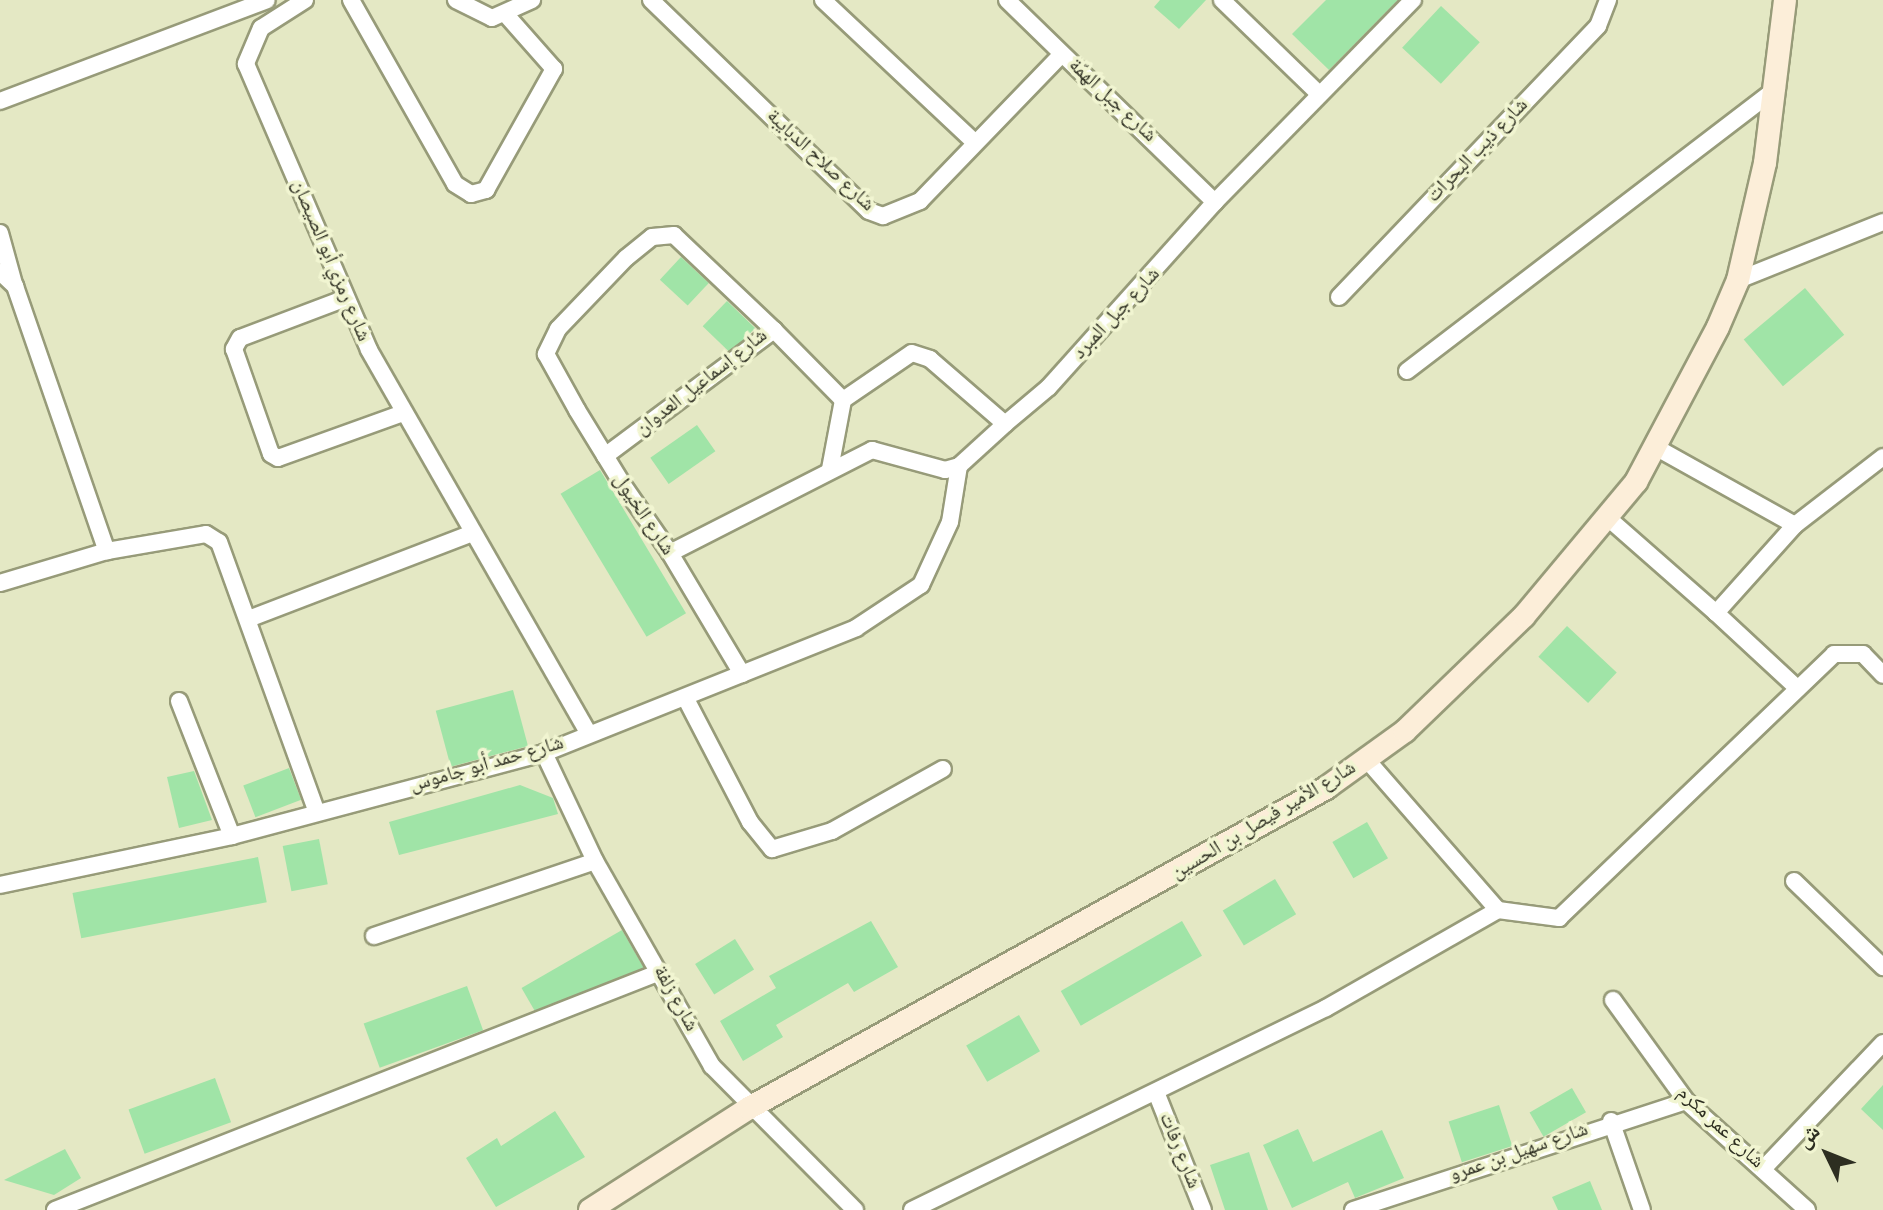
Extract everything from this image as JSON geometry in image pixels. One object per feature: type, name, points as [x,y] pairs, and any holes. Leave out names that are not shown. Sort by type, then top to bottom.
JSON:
[{"type":"street","points":[[0,101],[267,0]]},
{"type":"street","name":"شارع رمزي أبو الصيصان","points":[[305,0],[261,28],[246,64],[346,298],[403,413],[588,732]]},
{"type":"street","points":[[351,0],[455,184],[471,194],[486,190],[554,69],[508,17],[472,8],[456,0]]},
{"type":"street","points":[[508,17],[532,0]]},
{"type":"street","name":"شارع صلاح الدبايبة","points":[[651,0],[869,211],[903,214],[1062,54]]},
{"type":"street","points":[[823,0],[974,142]]},
{"type":"street","name":"شارع جبل الهمّة","points":[[1007,0],[1215,202]]},
{"type":"street","points":[[1222,0],[1318,93]]},
{"type":"street","name":"شارع جبل المبرد","points":[[959,466],[1064,371],[1215,202],[1318,93],[1413,0]]},
{"type":"street","name":"شارع ذيب البحرات","points":[[1339,297],[1598,26],[1608,0]]},
{"type":"street","name":"شارع الأمير فيصل بن الحسين","points":[[590,1210],[749,1108],[1367,760],[1472,668],[1608,518],[1657,448],[1738,280],[1777,88],[1785,0]]},
{"type":"street","points":[[1407,371],[1777,88]]},
{"type":"street","points":[[1738,280],[1883,222]]},
{"type":"street","points":[[0,233],[15,286],[107,551]]},
{"type":"street","name":"شارع إسماعيل العدوان","points":[[546,354],[558,329],[602,282],[665,233],[774,330],[605,456]]},
{"type":"street","points":[[0,272],[15,286]]},
{"type":"street","points":[[346,298],[240,338],[234,349],[271,454],[278,458],[403,413]]},
{"type":"street","points":[[774,330],[843,400]]},
{"type":"street","points":[[830,469],[843,400],[912,353],[930,359],[1005,424]]},
{"type":"street","name":"شارع الخيول","points":[[546,354],[605,456],[670,553],[742,674]]},
{"type":"street","points":[[1657,448],[1795,525]]},
{"type":"street","points":[[670,553],[872,450],[934,468],[959,466]]},
{"type":"street","points":[[1716,613],[1795,525],[1883,457]]},
{"type":"street","name":"شارع حمد أبو جاموس","points":[[0,885],[232,836],[544,753],[588,732],[686,699],[856,628],[921,585],[950,522],[959,466]]},
{"type":"street","points":[[1608,518],[1796,687]]},
{"type":"street","points":[[251,618],[472,533]]},
{"type":"street","points":[[0,583],[107,551],[206,534],[230,558],[317,812]]},
{"type":"street","points":[[912,1210],[1326,1008],[1498,910],[1568,914],[1796,687],[1848,649],[1883,675]]},
{"type":"street","points":[[686,699],[756,834],[772,849],[832,831],[943,769]]},
{"type":"street","points":[[179,701],[232,836]]},
{"type":"street","name":"شارع زلفة","points":[[544,753],[595,861],[712,1066],[749,1108],[855,1210]]},
{"type":"street","points":[[1367,760],[1498,910]]},
{"type":"street","points":[[374,936],[595,861]]},
{"type":"street","points":[[1794,881],[1883,967]]},
{"type":"street","points":[[55,1210],[660,972]]},
{"type":"street","name":"شارع عمر مكرم","points":[[1613,1000],[1686,1101],[1807,1210]]},
{"type":"street","points":[[1763,1169],[1883,1043]]},
{"type":"street","name":"شارع رفات","points":[[1156,1092],[1203,1210]]},
{"type":"street","name":"شارع سهيل بن عمرو","points":[[1353,1210],[1611,1121],[1686,1101]]},
{"type":"street","points":[[1611,1121],[1642,1210]]},
{"type":"building","points":[[1160,0],[1206,0],[1179,29],[1154,7]]},
{"type":"building","points":[[1326,0],[1398,0],[1329,70],[1292,34]]},
{"type":"building","points":[[1441,6],[1480,42],[1441,84],[1402,48]]},
{"type":"building","points":[[681,257],[709,283],[688,306],[660,280]]},
{"type":"building","points":[[1805,288],[1844,335],[1783,386],[1744,339]]},
{"type":"building","points":[[727,301],[755,328],[731,353],[703,326]]},
{"type":"building","points":[[697,425],[715,451],[669,484],[650,458]]},
{"type":"building","points":[[600,470],[686,613],[647,637],[561,494]]},
{"type":"building","points":[[1567,626],[1617,672],[1588,703],[1538,657]]},
{"type":"building","points":[[513,690],[528,746],[451,767],[436,711]]},
{"type":"building","points":[[289,768],[301,800],[255,817],[243,786]]},
{"type":"building","points":[[194,771],[212,820],[179,828],[167,777]]},
{"type":"building","points":[[520,785],[553,798],[558,814],[399,855],[389,822]]},
{"type":"building","points":[[1367,822],[1388,858],[1353,878],[1332,842]]},
{"type":"building","points":[[319,839],[328,884],[291,891],[283,846]]},
{"type":"building","points":[[258,857],[267,902],[81,938],[72,893]]},
{"type":"building","points":[[1275,879],[1296,914],[1244,946],[1223,910]]},
{"type":"building","points":[[871,921],[898,967],[854,992],[848,983],[776,1025],[783,1037],[743,1061],[720,1021],[776,988],[769,976]]},
{"type":"building","points":[[1182,921],[1202,956],[1081,1026],[1061,991]]},
{"type":"building","points":[[622,930],[644,967],[543,1025],[522,988]]},
{"type":"building","points":[[735,939],[754,970],[714,994],[695,964]]},
{"type":"building","points":[[467,986],[483,1030],[380,1068],[364,1024]]},
{"type":"building","points":[[1019,1015],[1040,1051],[987,1082],[966,1046]]},
{"type":"building","points":[[215,1078],[231,1122],[145,1154],[129,1109]]},
{"type":"building","points":[[1883,1085],[1883,1130],[1861,1109]]},
{"type":"building","points":[[1572,1088],[1586,1112],[1544,1137],[1530,1112]]},
{"type":"building","points":[[1499,1105],[1512,1146],[1462,1162],[1449,1121]]},
{"type":"building","points":[[555,1111],[585,1157],[496,1207],[466,1158],[497,1138],[501,1146]]},
{"type":"building","points":[[1298,1129],[1313,1162],[1382,1130],[1404,1178],[1355,1198],[1348,1182],[1292,1208],[1263,1145]]},
{"type":"building","points":[[65,1149],[81,1178],[54,1195],[4,1180]]},
{"type":"building","points":[[1249,1152],[1268,1210],[1225,1210],[1210,1165]]},
{"type":"building","points":[[1590,1181],[1602,1210],[1558,1210],[1552,1197]]}]
